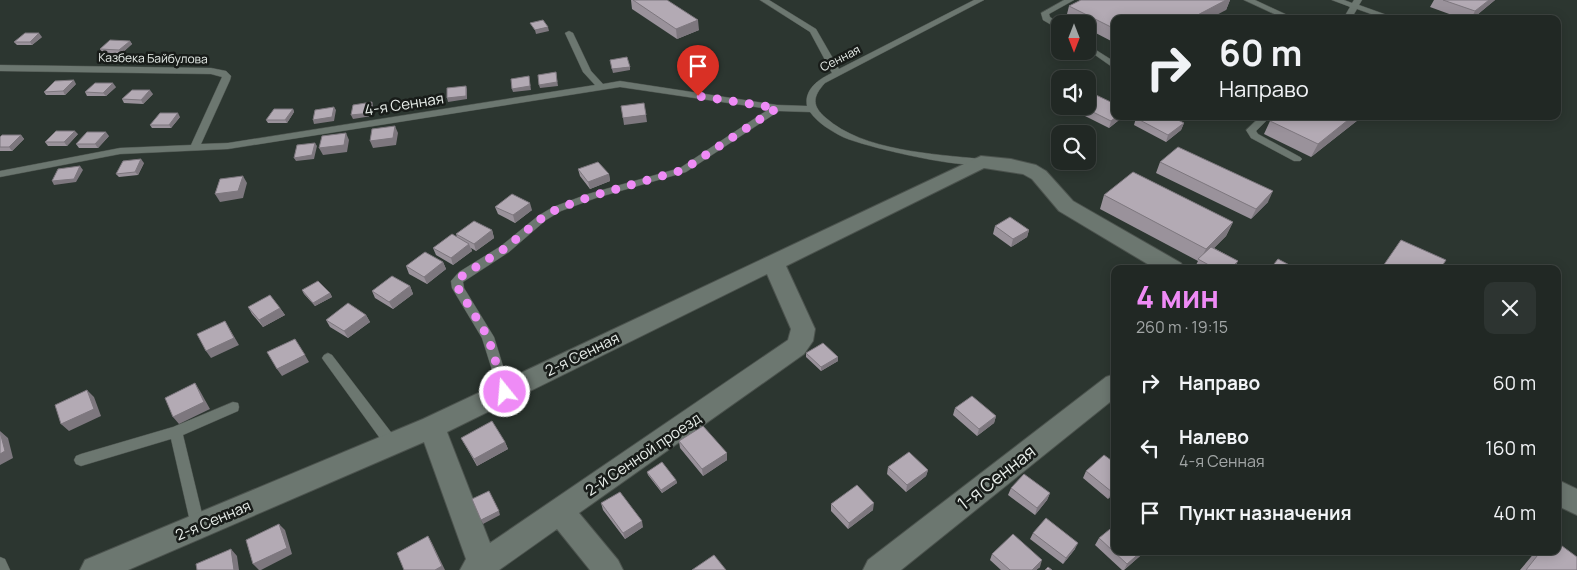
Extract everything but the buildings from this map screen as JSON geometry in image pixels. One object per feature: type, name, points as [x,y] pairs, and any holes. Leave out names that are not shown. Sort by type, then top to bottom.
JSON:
[{"type":"street","name":"2-я Сенная","points":[[95,570],[432,427],[981,162]]},
{"type":"street","points":[[981,162],[1029,169],[1039,175],[1066,206],[1166,265]]},
{"type":"street","name":"2-й Сенной проезд","points":[[432,427],[479,567],[789,354],[801,341],[803,329],[773,262]]},
{"type":"street","name":"1-я Сенная","points":[[878,570],[1111,387]]},
{"type":"street","points":[[1561,494],[1577,503]]},
{"type":"street","points":[[560,511],[608,570]]},
{"type":"lane","points":[[764,0],[812,31],[836,74]]},
{"type":"lane","points":[[782,10],[785,0]]},
{"type":"lane","name":"Сенная","points":[[812,109],[813,90],[822,81],[980,0]]},
{"type":"lane","points":[[1051,22],[1046,18],[1045,13],[1070,0]]},
{"type":"lane","points":[[1248,0],[1283,15]]},
{"type":"lane","points":[[1336,0],[1356,3],[1384,15]]},
{"type":"lane","points":[[1349,15],[1356,3]]},
{"type":"lane","points":[[569,33],[587,72],[601,87]]},
{"type":"lane","points":[[1096,53],[1111,63]]},
{"type":"lane","name":"Казбека Байбулова","points":[[0,68],[223,72],[227,76],[226,80],[195,147]]},
{"type":"lane","name":"4-я Сенная","points":[[0,174],[120,151],[228,146],[620,84],[777,108],[812,109]]},
{"type":"lane","points":[[505,392],[488,337],[458,288],[457,281],[459,278],[488,260],[542,218],[557,209],[592,196],[683,170],[777,108]]},
{"type":"lane","points":[[812,109],[822,121],[834,129],[866,142],[908,152],[981,162]]},
{"type":"lane","points":[[1262,120],[1251,130],[1254,136],[1298,159]]},
{"type":"lane","points":[[328,358],[392,444]]},
{"type":"lane","points":[[81,460],[176,432],[233,407]]},
{"type":"lane","points":[[176,432],[198,526]]},
{"type":"lane","points":[[0,564],[3,570]]},
{"type":"route","points":[[505,392],[488,337],[458,288],[457,281],[462,275],[480,266],[542,218],[557,209],[592,196],[683,170],[777,108],[698,96]]}]
